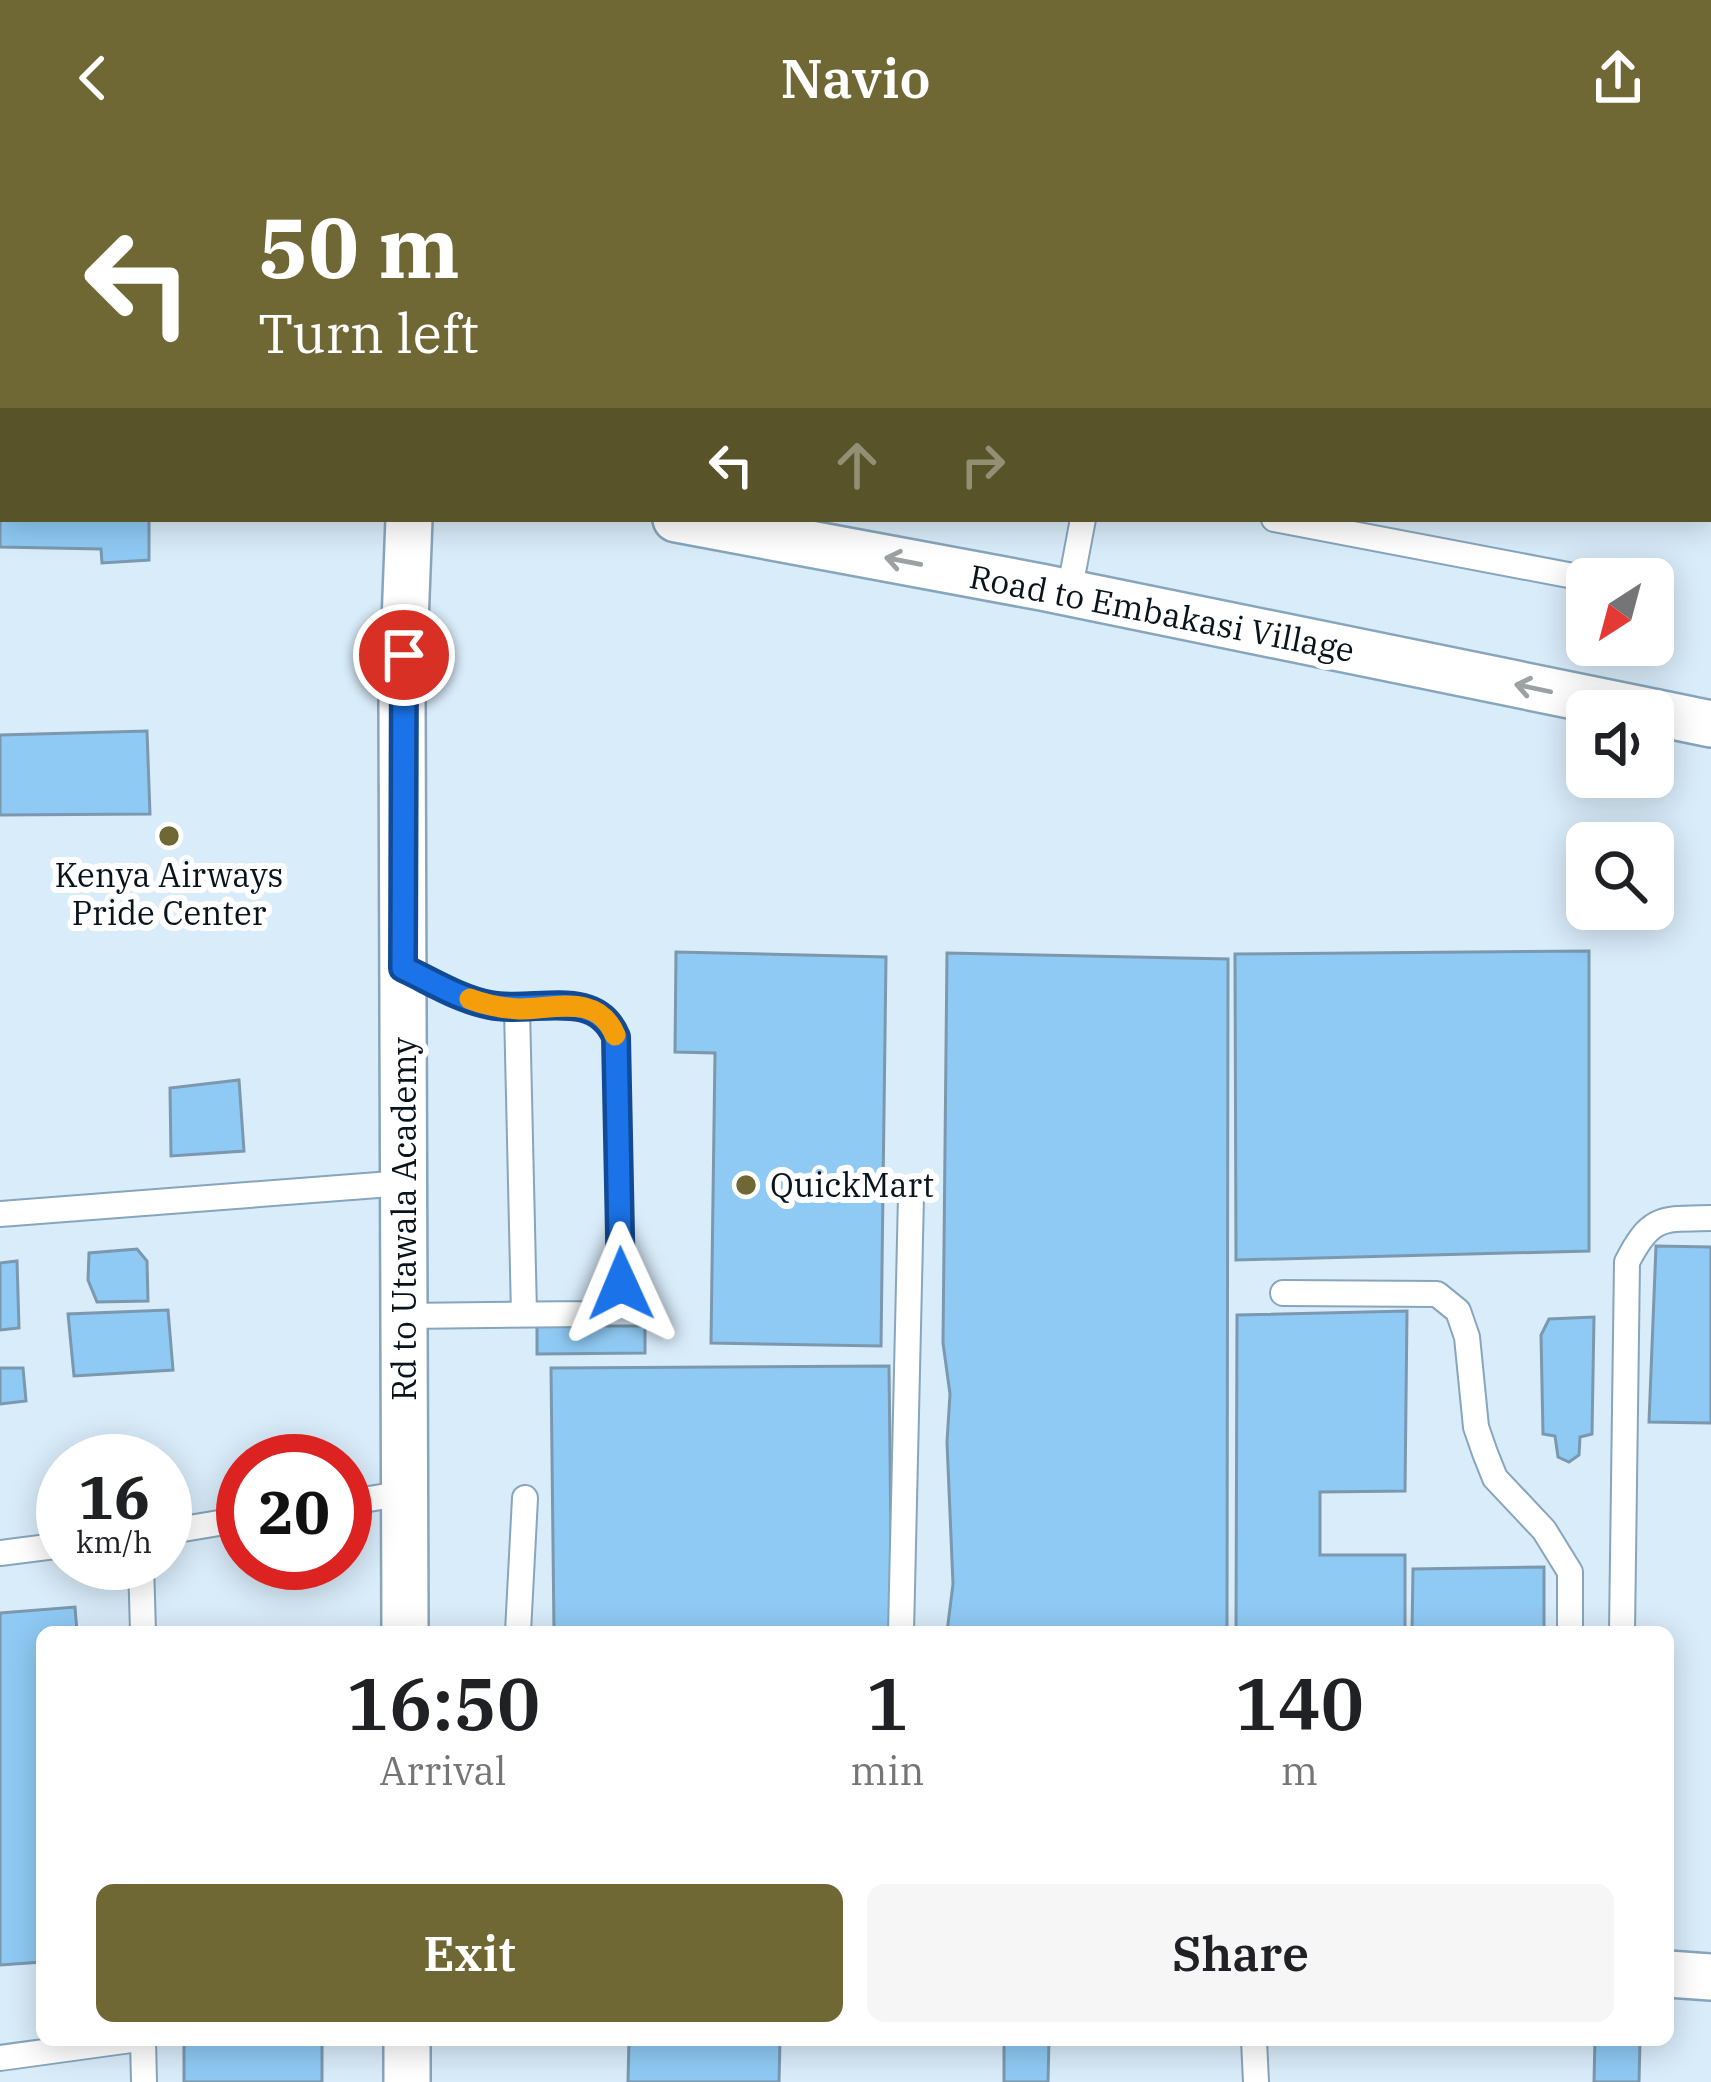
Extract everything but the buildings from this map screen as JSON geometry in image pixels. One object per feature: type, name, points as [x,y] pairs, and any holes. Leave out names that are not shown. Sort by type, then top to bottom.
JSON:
[{"type":"street","name":"Rd to Utawala Academy","points":[[406,1626],[402,700],[409,522]]},
{"type":"street","name":"Road to Embakasi Village","points":[[692,522],[1070,593],[1566,695]]},
{"type":"street","name":"Road to Embakasi Village","points":[[1674,717],[1711,724]]},
{"type":"street","points":[[1674,1974],[1711,1977]]},
{"type":"street","points":[[406,2046],[406,2082]]},
{"type":"lane","points":[[1070,593],[1082,522]]},
{"type":"lane","points":[[1290,522],[1566,575]]},
{"type":"lane","points":[[403,968],[472,1000],[517,1009],[580,1005],[611,1024],[617,1060],[621,1284],[613,1300],[588,1314],[404,1316]]},
{"type":"lane","points":[[517,1009],[524,1314]]},
{"type":"lane","points":[[0,1214],[404,1183]]},
{"type":"lane","points":[[901,1626],[910,1196]]},
{"type":"lane","points":[[1622,1626],[1627,1262],[1642,1232],[1661,1219],[1711,1218]]},
{"type":"lane","points":[[1283,1293],[1437,1294],[1458,1311],[1467,1337],[1476,1427],[1485,1453],[1495,1478],[1544,1530],[1570,1572],[1570,1626]]},
{"type":"lane","points":[[372,1498],[405,1493]]},
{"type":"lane","points":[[518,1626],[525,1498]]},
{"type":"lane","points":[[0,1552],[36,1548]]},
{"type":"lane","points":[[142,1590],[143,1626]]},
{"type":"lane","points":[[0,2058],[87,2046]]},
{"type":"lane","points":[[143,2046],[144,2082]]},
{"type":"lane","points":[[1254,2046],[1256,2082]]},
{"type":"slow traffic","points":[[470,999],[517,1009],[580,1005],[598,1012],[615,1035]]},
{"type":"place","name":"Kenya Airways Pride Center","points":[[169,836]]},
{"type":"place","name":"QuickMart","points":[[746,1185]]},
{"type":"route","points":[[404,655],[403,968],[487,1005],[517,1009],[580,1005],[611,1024],[616,1037],[621,1284]]}]
